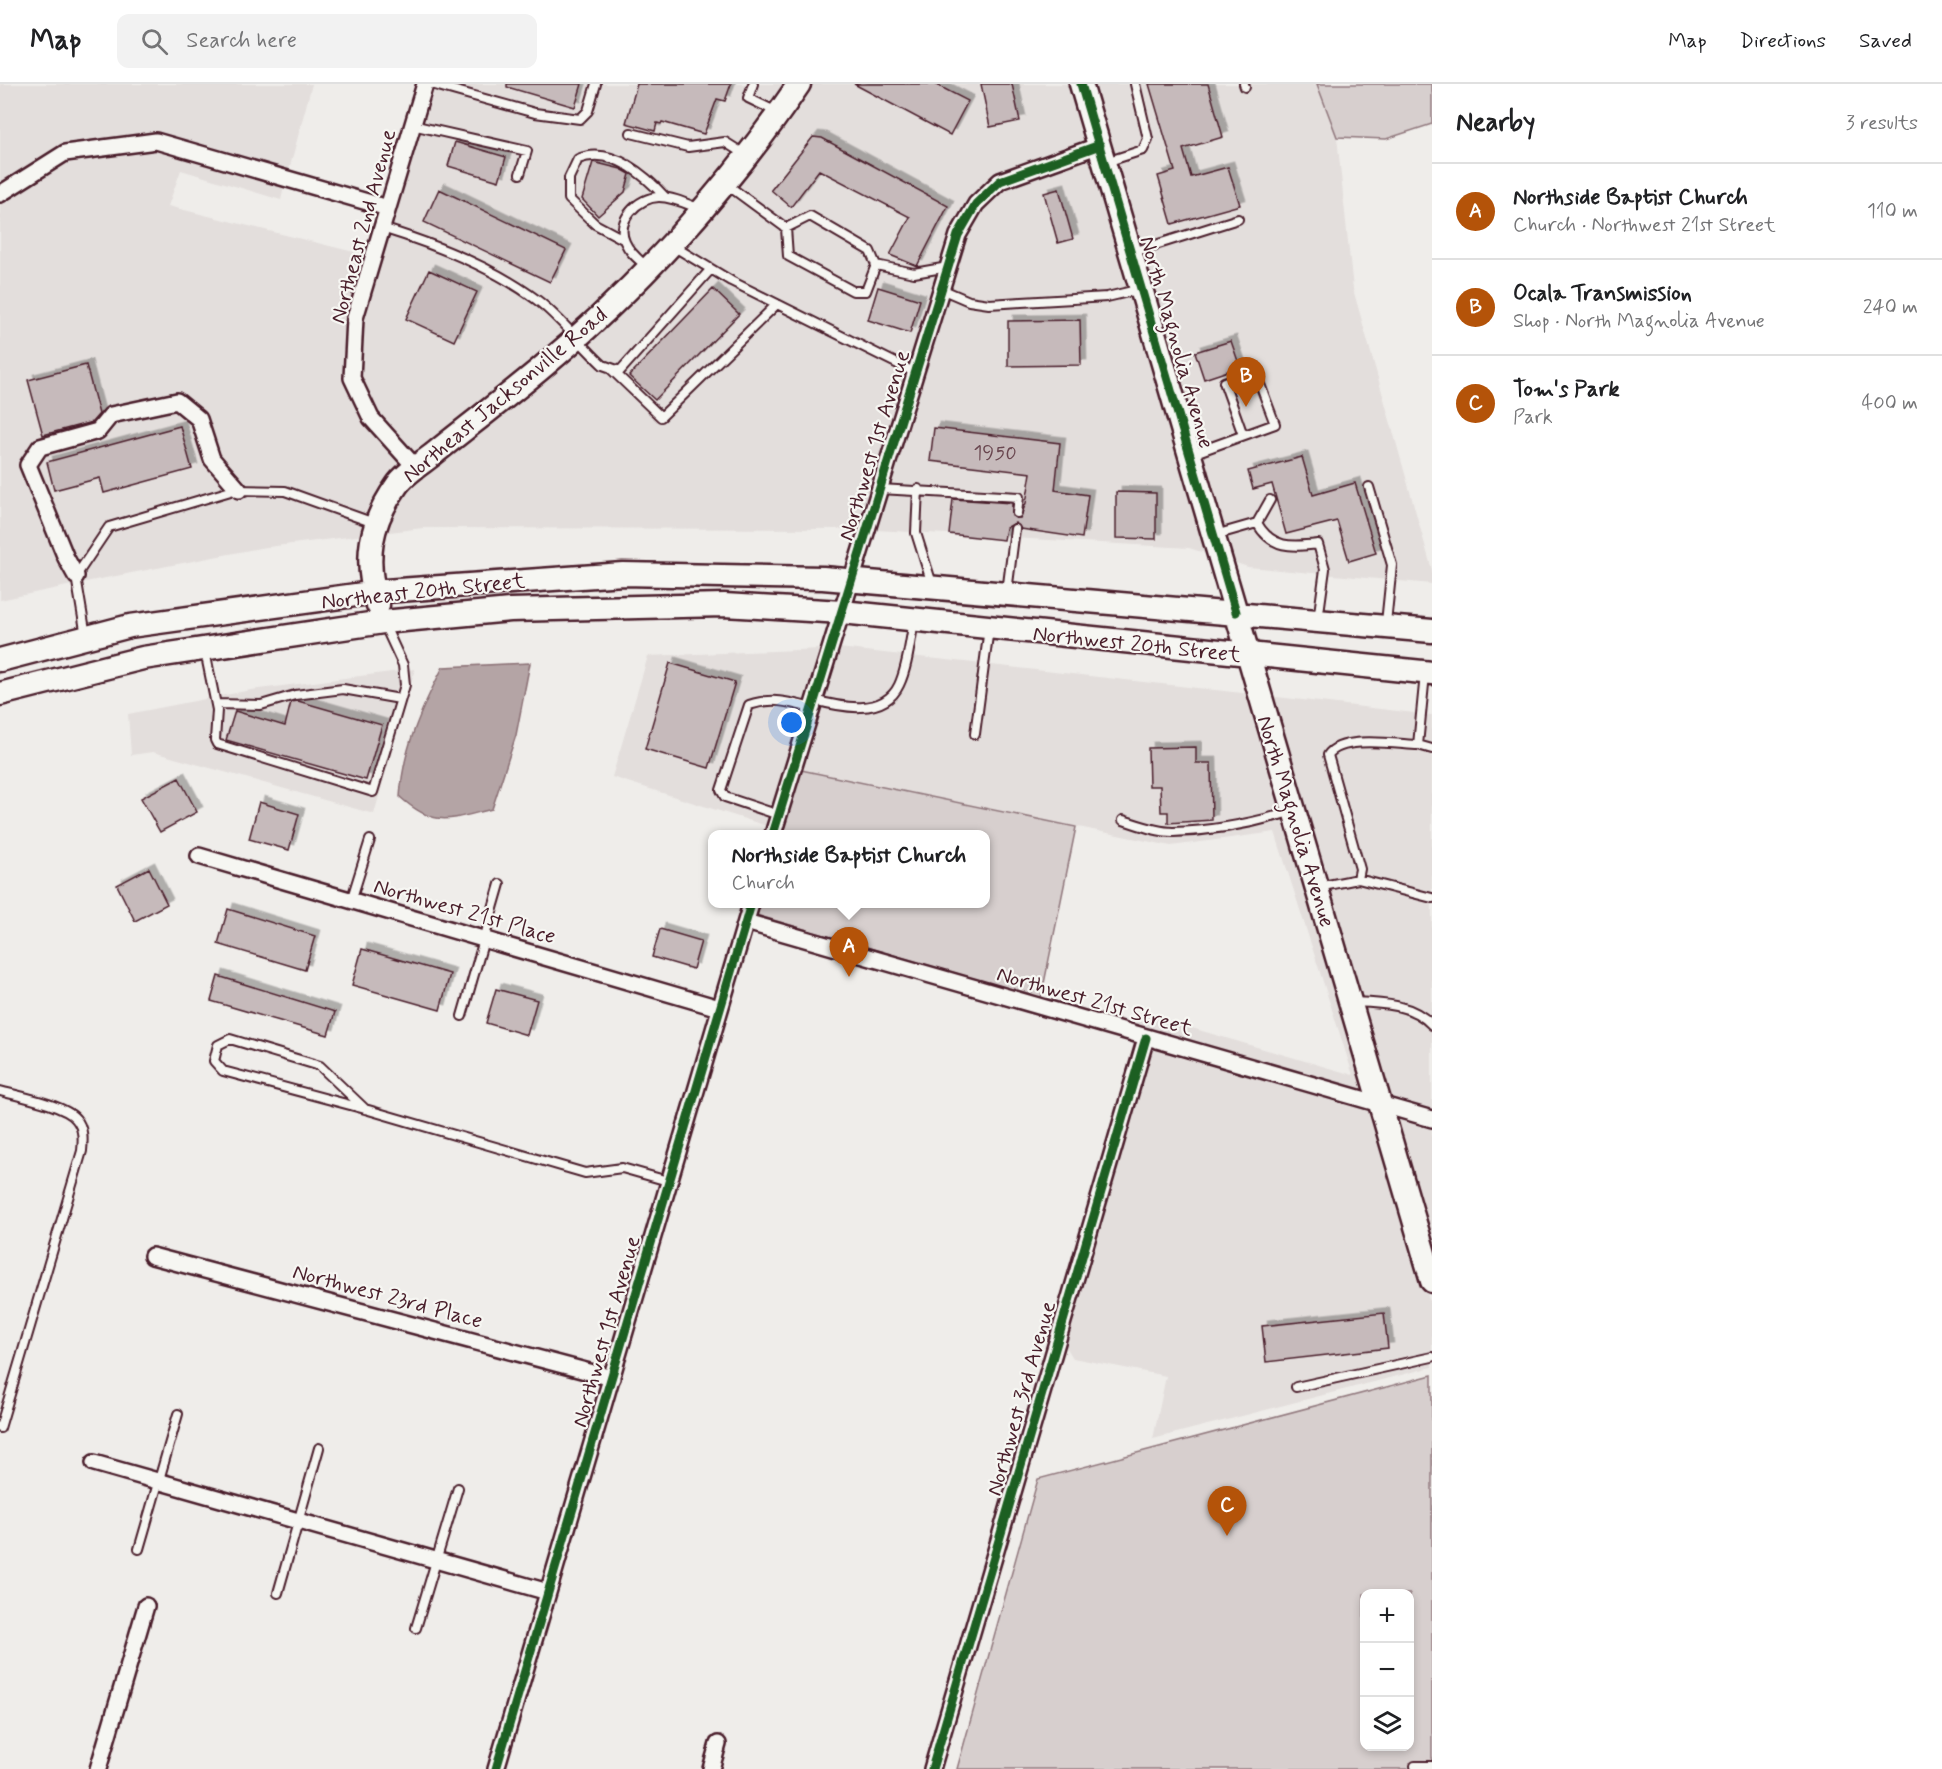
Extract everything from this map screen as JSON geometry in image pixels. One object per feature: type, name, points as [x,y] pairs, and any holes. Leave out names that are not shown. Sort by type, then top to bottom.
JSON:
[{"type":"main road","name":"North Magnolia Avenue","points":[[1081,84],[1432,1281]]},
{"type":"main road","name":"Northeast Jacksonville Road","points":[[384,622],[374,592],[369,550],[375,523],[398,483],[541,369],[648,267],[724,183],[778,112],[794,86]]},
{"type":"main road","name":"Northeast 20th Street","points":[[0,660],[130,626],[374,592],[508,580],[623,574],[823,578],[852,581]]},
{"type":"main road","name":"Northwest 20th Street","points":[[852,581],[1236,612],[1432,631]]},
{"type":"main road","name":"Northeast 20th Street","points":[[0,694],[143,658],[384,622],[510,610],[624,607],[724,605],[842,612]]},
{"type":"main road","name":"Northwest 20th Street","points":[[842,612],[1429,672]]},
{"type":"street","name":"Northeast 2nd Avenue","points":[[416,468],[371,418],[352,378],[355,318],[425,84]]},
{"type":"street","points":[[0,194],[65,153],[156,141],[388,208]]},
{"type":"street","name":"Northwest 1st Avenue","points":[[773,830],[958,235],[976,204],[1000,181],[1102,154]]},
{"type":"street","points":[[76,576],[66,558],[28,465],[40,447],[98,431],[111,416],[177,401],[199,419],[212,459],[239,490]]},
{"type":"street","name":"Northwest 21st Place","points":[[199,856],[719,1008]]},
{"type":"street","name":"Northwest 1st Avenue","points":[[496,1769],[750,908]]},
{"type":"street","name":"Northwest 21st Street","points":[[746,922],[1432,1119]]},
{"type":"street","name":"Northwest 3rd Avenue","points":[[932,1769],[1146,1038]]},
{"type":"street","name":"Northwest 23rd Place","points":[[152,1256],[612,1378]]},
{"type":"street","points":[[94,1463],[548,1592]]},
{"type":"street","points":[[98,1769],[146,1606]]},
{"type":"street","points":[[711,1769],[718,1744]]},
{"type":"lane","points":[[431,84],[535,114],[580,119],[588,111],[596,84]]},
{"type":"lane","points":[[753,84],[748,98],[778,112]]},
{"type":"lane","points":[[1102,154],[1143,150],[1148,139],[1135,84]]},
{"type":"lane","points":[[412,125],[527,151],[520,174]]},
{"type":"lane","points":[[631,133],[688,147],[725,142],[746,155]]},
{"type":"lane","points":[[623,239],[595,224],[569,200],[569,178],[578,159],[591,154],[611,158],[645,176],[665,197],[701,209]]},
{"type":"lane","points":[[724,183],[786,228],[788,256],[854,291],[866,291],[876,265],[870,251],[810,216],[786,228]]},
{"type":"lane","points":[[648,267],[630,252],[623,239],[623,228],[628,214],[639,202],[665,197]]},
{"type":"lane","points":[[1131,252],[1238,219]]},
{"type":"lane","points":[[382,228],[409,236],[488,272],[537,301],[661,417],[777,304]]},
{"type":"lane","points":[[669,243],[711,269],[777,304],[916,373]]},
{"type":"lane","points":[[876,265],[914,273],[948,267]]},
{"type":"lane","points":[[612,370],[620,371],[711,269]]},
{"type":"lane","points":[[941,289],[969,301],[990,304],[1107,297],[1142,289]]},
{"type":"lane","points":[[1190,455],[1275,424],[1256,371],[1224,382],[1243,435]]},
{"type":"lane","points":[[1369,487],[1392,566],[1386,627]]},
{"type":"lane","points":[[880,489],[918,489],[1018,497],[1017,513]]},
{"type":"lane","points":[[918,489],[916,533],[933,587]]},
{"type":"lane","points":[[86,638],[76,576],[109,527],[239,490],[285,491],[375,523]]},
{"type":"lane","points":[[1214,535],[1257,523],[1269,500]]},
{"type":"lane","points":[[1257,523],[1264,536],[1288,547],[1318,544],[1325,569],[1318,620]]},
{"type":"lane","points":[[1006,593],[1015,529]]},
{"type":"lane","points":[[779,814],[725,797],[722,790],[749,705],[765,699],[861,708],[890,696],[901,682],[914,619]]},
{"type":"lane","points":[[205,649],[216,704],[215,740],[217,744],[373,792],[405,685],[403,665],[384,622]]},
{"type":"lane","points":[[975,734],[989,627]]},
{"type":"lane","points":[[1418,745],[1429,672]]},
{"type":"lane","points":[[216,704],[261,705],[296,695],[343,689],[400,699]]},
{"type":"lane","points":[[1358,879],[1360,869],[1328,755],[1332,748],[1344,743],[1418,745],[1432,749]]},
{"type":"lane","points":[[1123,820],[1155,830],[1172,832],[1263,820],[1294,811]]},
{"type":"lane","points":[[351,901],[370,840]]},
{"type":"lane","points":[[1317,887],[1358,879],[1432,898]]},
{"type":"lane","points":[[462,1016],[500,884]]},
{"type":"lane","points":[[1351,1002],[1389,1004],[1410,1010],[1432,1025]]},
{"type":"lane","points":[[365,1109],[320,1066],[230,1039],[218,1045],[214,1061],[223,1071],[365,1109],[585,1173],[622,1168],[668,1181]]},
{"type":"lane","points":[[0,1091],[68,1113],[81,1128],[83,1140],[82,1151],[0,1428]]},
{"type":"lane","points":[[1296,1387],[1432,1357]]},
{"type":"lane","points":[[139,1549],[178,1414]]},
{"type":"lane","points":[[278,1593],[320,1448]]},
{"type":"lane","points":[[416,1628],[439,1561],[458,1488]]},
{"type":"lane","points":[[1415,1766],[1432,1766]]},
{"type":"shaded area","points":[[0,84],[312,84],[289,170],[156,133],[65,144],[0,184]]},
{"type":"shaded area","points":[[433,84],[789,84],[714,183],[624,281],[536,362],[418,457],[377,412],[360,375],[363,319]]},
{"type":"shaded area","points":[[808,84],[1072,84],[1090,140],[998,172],[969,200],[950,232],[860,529],[423,528],[381,533],[404,489],[545,376]]},
{"type":"shaded area","points":[[1090,84],[1317,84],[1337,137],[1353,289],[1432,570],[1432,584],[1248,567],[1230,561]]},
{"type":"shaded area","points":[[1317,84],[1432,84],[1432,124],[1386,139],[1337,137]]},
{"type":"shaded area","points":[[155,150],[284,187],[281,200],[181,170],[168,206],[366,255],[347,316],[345,378],[365,424],[404,468],[364,535],[260,548],[80,583],[87,577],[72,553],[38,466],[45,455],[99,440],[115,424],[174,410],[192,425],[205,463],[239,502],[250,490],[219,454],[204,412],[182,394],[176,392],[110,407],[94,423],[39,438],[22,460],[21,469],[58,562],[72,585],[0,600],[0,204],[68,161]]},
{"type":"shaded area","points":[[1095,156],[1211,555],[1189,548],[876,530],[965,238],[981,209],[1003,189]]},
{"type":"shaded area","points":[[839,648],[1251,694],[1369,1092],[1134,1025],[1137,1012],[1353,1075],[1275,832],[1171,846],[801,770]]},
{"type":"shaded area","points":[[822,649],[767,826],[612,777],[648,656]]},
{"type":"shaded area","points":[[530,663],[516,735],[492,809],[444,819],[424,814],[400,797],[405,762],[414,730],[443,667]]},
{"type":"shaded area","points":[[415,669],[374,814],[153,752],[131,755],[128,714],[251,690]]},
{"type":"shaded area","points":[[1268,696],[1432,715],[1432,1110],[1387,1097]]},
{"type":"shaded area","points":[[801,770],[1076,827],[1041,998],[756,915],[758,908],[990,908],[990,830],[782,830]]},
{"type":"shaded area","points":[[1151,1049],[1375,1112],[1432,1310],[1432,1367],[1153,1439],[1166,1376],[1073,1358],[1065,1345]]},
{"type":"shaded area","points":[[1393,1117],[1432,1128],[1432,1251]]},
{"type":"shaded area","points":[[1432,1375],[1432,1769],[957,1769],[1038,1479]]},
{"type":"building","points":[[507,84],[582,84],[575,107],[507,87]]},
{"type":"building","points":[[637,84],[731,84],[725,101],[717,99],[704,134],[662,122],[657,123],[655,131],[626,123]]},
{"type":"building","points":[[854,84],[935,84],[968,101],[950,135]]},
{"type":"building","points":[[981,84],[1012,84],[1020,121],[990,127]]},
{"type":"building","points":[[1149,84],[1208,84],[1223,137],[1183,149],[1191,177],[1228,167],[1240,205],[1172,224],[1158,176],[1175,171]]},
{"type":"building","points":[[813,137],[822,138],[948,206],[917,266],[890,255],[910,217],[819,170],[791,207],[771,190]]},
{"type":"building","points":[[455,142],[506,157],[499,181],[448,166]]},
{"type":"building","points":[[593,162],[621,169],[630,174],[625,192],[598,216],[582,199]]},
{"type":"building","points":[[439,189],[566,250],[550,282],[424,222]]},
{"type":"building","points":[[1059,189],[1073,239],[1058,243],[1044,193]]},
{"type":"building","points":[[429,270],[477,292],[454,341],[406,319]]},
{"type":"building","points":[[878,287],[920,300],[910,333],[868,320]]},
{"type":"building","points":[[713,289],[739,314],[655,400],[629,376]]},
{"type":"building","points":[[1080,320],[1081,365],[1008,366],[1008,321]]},
{"type":"building","points":[[1231,341],[1240,367],[1204,379],[1195,352]]},
{"type":"building","points":[[86,365],[99,414],[92,422],[43,435],[28,380]]},
{"type":"building","points":[[180,426],[192,469],[104,493],[100,478],[54,490],[47,462]]},
{"type":"building","points":[[934,428],[1060,443],[1055,490],[1088,495],[1082,538],[1021,529],[1015,523],[1006,528],[1004,540],[949,534],[953,499],[1012,503],[1012,516],[1020,518],[1026,503],[1031,473],[930,461]]},
{"type":"building","points":[[1302,457],[1313,495],[1355,483],[1376,553],[1349,561],[1337,521],[1286,534],[1272,484],[1253,489],[1248,471]]},
{"type":"building","points":[[1116,492],[1156,493],[1156,539],[1116,538]]},
{"type":"building","points":[[670,663],[735,682],[709,768],[645,749]]},
{"type":"building","points":[[298,701],[382,725],[366,780],[226,740],[235,711],[285,726],[291,702]]},
{"type":"building","points":[[1196,747],[1196,763],[1211,763],[1212,820],[1168,823],[1168,812],[1161,812],[1160,786],[1149,786],[1148,748]]},
{"type":"building","points":[[179,778],[197,812],[160,832],[141,798]]},
{"type":"building","points":[[259,802],[299,814],[289,850],[249,839]]},
{"type":"building","points":[[149,868],[167,904],[135,921],[117,885]]},
{"type":"building","points":[[228,909],[315,936],[305,970],[218,944]]},
{"type":"building","points":[[660,929],[701,941],[693,969],[652,957]]},
{"type":"building","points":[[362,949],[450,974],[440,1010],[352,985]]},
{"type":"building","points":[[218,976],[335,1012],[328,1035],[211,1001]]},
{"type":"building","points":[[496,989],[537,1000],[527,1035],[486,1023]]},
{"type":"building","points":[[1384,1313],[1388,1348],[1266,1362],[1262,1326]]},
{"type":"cycle path","points":[[1081,84],[1236,612]]},
{"type":"cycle path","points":[[774,830],[958,235],[976,204],[1000,181],[1100,145]]},
{"type":"cycle path","points":[[496,1769],[750,908]]},
{"type":"cycle path","points":[[932,1769],[1146,1038]]},
{"type":"place","name":"Ocala Transmission","points":[[1246,407]]},
{"type":"place","name":"Northside Baptist Church","points":[[849,977]]},
{"type":"place","name":"Tom's Park","points":[[1227,1536]]}]
